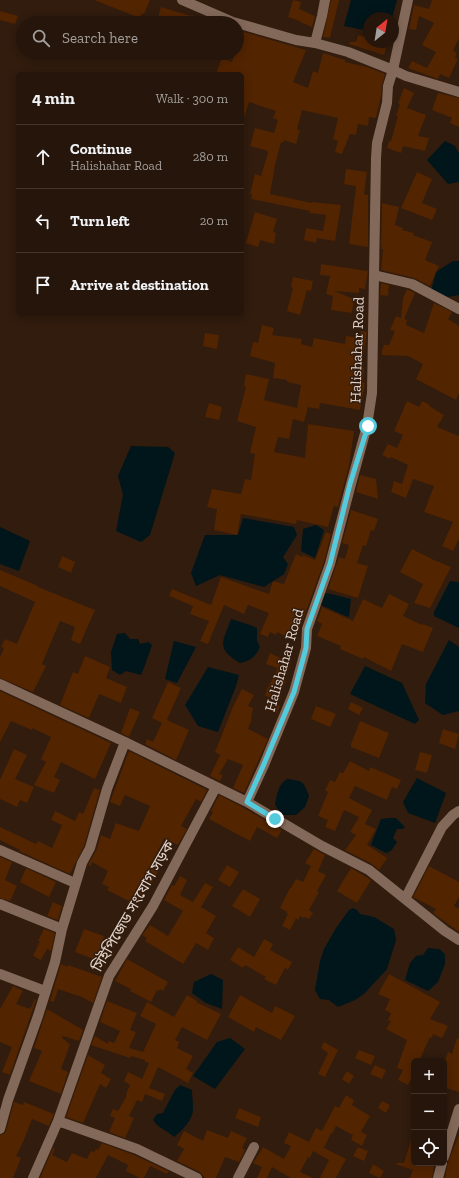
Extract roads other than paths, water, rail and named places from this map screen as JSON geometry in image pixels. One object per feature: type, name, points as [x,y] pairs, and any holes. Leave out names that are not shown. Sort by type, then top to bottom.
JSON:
[{"type":"street","points":[[182,0],[219,16]]},
{"type":"street","points":[[315,43],[325,0]]},
{"type":"street","name":"Halishahar Road","points":[[247,802],[294,692],[306,648],[307,629],[330,564],[350,484],[368,426],[372,393],[374,176],[377,143],[386,103],[388,86],[393,70],[408,0]]},
{"type":"street","points":[[244,25],[296,40],[315,43],[348,52],[406,76],[459,92]]},
{"type":"street","points":[[374,275],[412,284],[459,309]]},
{"type":"street","points":[[0,684],[125,742],[247,802],[322,846],[369,870],[445,931],[459,940]]},
{"type":"street","points":[[0,1129],[8,1100],[59,950],[62,929],[75,883],[82,863],[90,848],[107,789],[125,742]]},
{"type":"street","name":"সিইপিজেড সংযোগ সড়ক","points":[[33,1178],[58,1121],[109,976],[153,906],[216,787]]},
{"type":"street","points":[[405,899],[442,827],[459,811]]},
{"type":"street","points":[[0,850],[75,883]]},
{"type":"street","points":[[0,904],[62,929]]},
{"type":"street","points":[[0,974],[45,992]]},
{"type":"street","points":[[447,1147],[459,1109]]},
{"type":"street","points":[[58,1121],[137,1149],[197,1178]]},
{"type":"street","points":[[238,1178],[254,1147]]},
{"type":"street","points":[[438,1178],[441,1166]]}]
